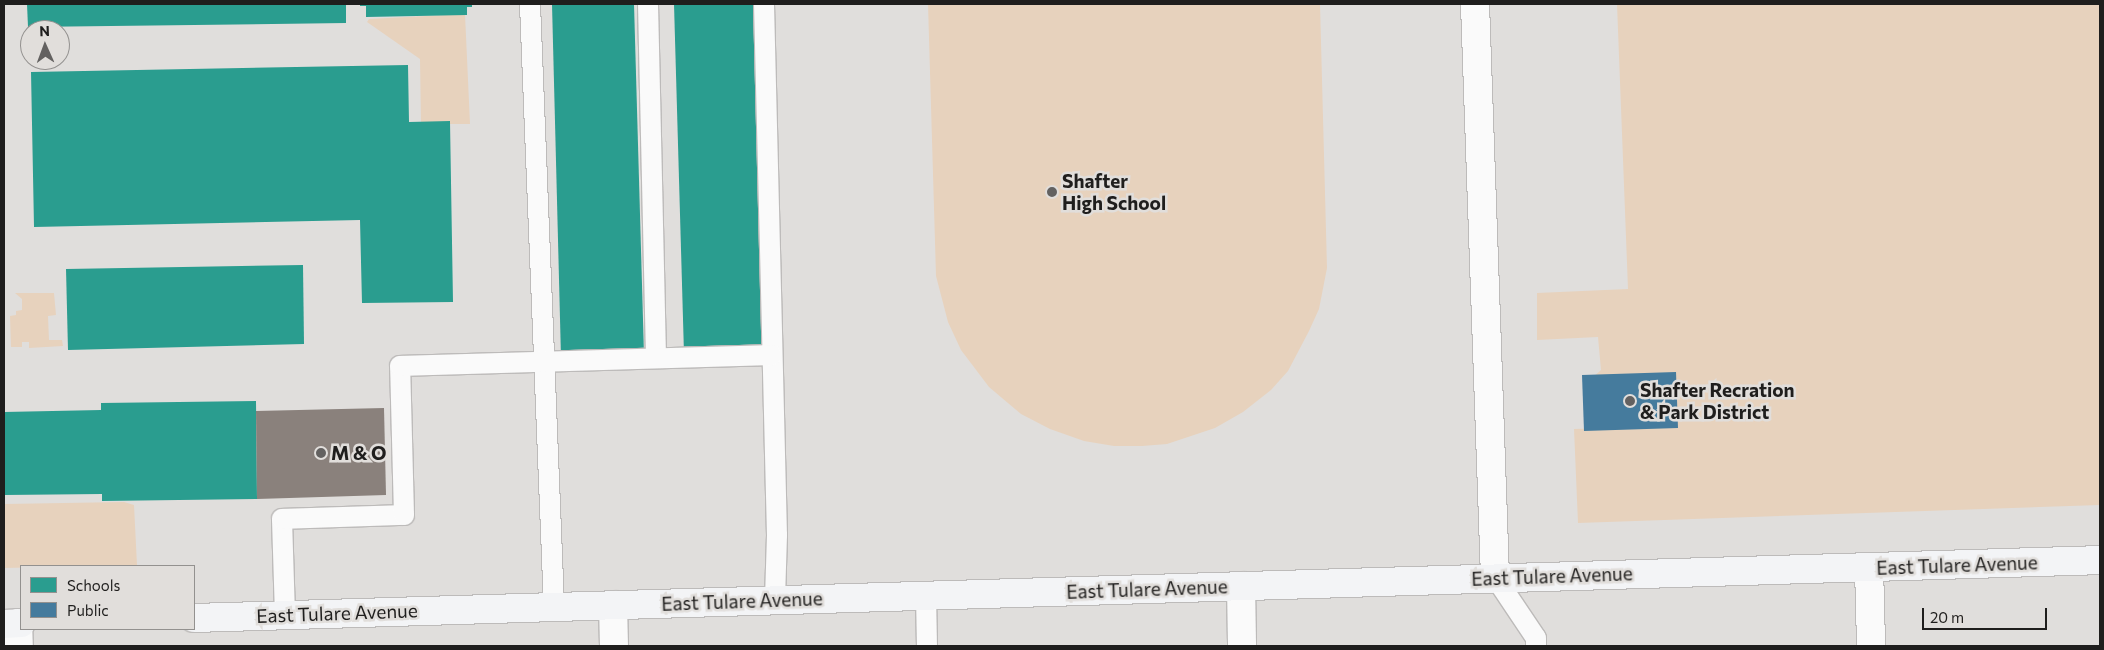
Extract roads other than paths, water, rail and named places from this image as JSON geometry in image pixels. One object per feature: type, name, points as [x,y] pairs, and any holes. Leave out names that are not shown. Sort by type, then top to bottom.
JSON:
[{"type":"street","points":[[1475,4],[1495,578]]},
{"type":"street","name":"East Tulare Avenue","points":[[195,618],[2100,560]]},
{"type":"street","points":[[1869,567],[1871,646]]},
{"type":"street","points":[[1241,586],[1242,646]]},
{"type":"street","points":[[613,605],[614,646]]},
{"type":"lane","points":[[530,4],[554,607]]},
{"type":"lane","points":[[648,4],[656,358]]},
{"type":"lane","points":[[764,4],[777,535],[775,600]]},
{"type":"lane","points":[[285,615],[282,518],[404,515],[400,366],[772,355]]},
{"type":"lane","points":[[1495,578],[1536,638],[1536,646]]},
{"type":"lane","points":[[926,595],[928,646]]},
{"type":"place","name":"Shafter High School","points":[[1052,192]]},
{"type":"place","name":"Shafter Recration & Park District","points":[[1630,401]]},
{"type":"place","name":"M & O","points":[[321,453]]}]
